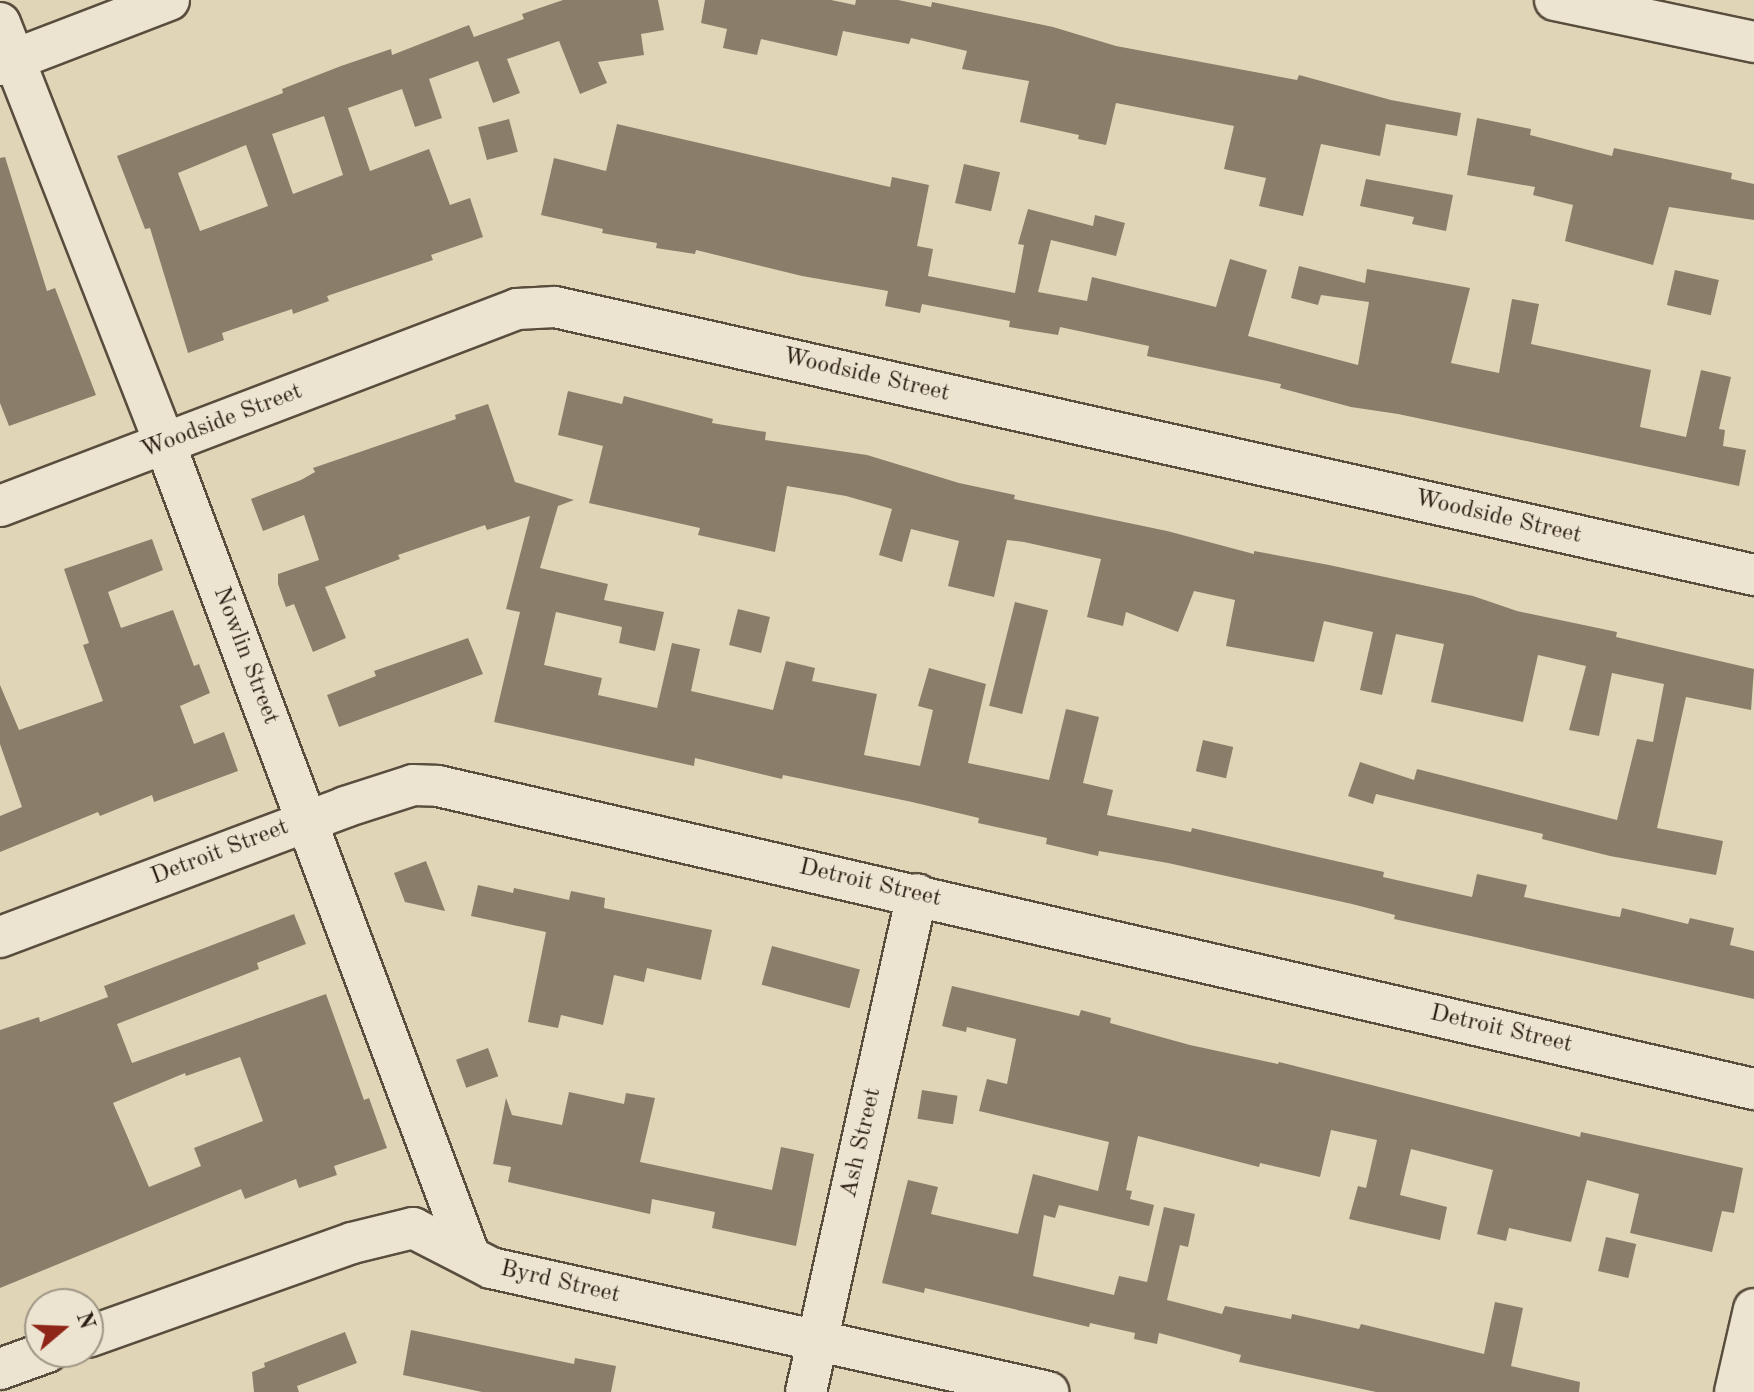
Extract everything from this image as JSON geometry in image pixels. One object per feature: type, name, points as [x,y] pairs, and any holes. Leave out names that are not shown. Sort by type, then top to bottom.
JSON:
[{"type":"street","points":[[7,63],[169,0]]},
{"type":"street","points":[[1555,0],[1754,42]]},
{"type":"street","name":"Nowlin Street","points":[[0,23],[7,63],[165,444],[469,1254]]},
{"type":"street","name":"Woodside Street","points":[[0,506],[517,309],[555,307],[1754,575]]},
{"type":"street","name":"Detroit Street","points":[[0,937],[308,820],[413,785],[438,786],[1754,1089]]},
{"type":"street","name":"Ash Street","points":[[806,1392],[917,894]]},
{"type":"street","name":"Byrd Street","points":[[104,1331],[352,1243],[413,1228],[469,1254],[491,1268],[818,1338],[1048,1392]]},
{"type":"street","points":[[1735,1392],[1754,1309]]},
{"type":"street","points":[[0,1369],[24,1360]]},
{"type":"building","points":[[563,0],[658,0],[664,30],[641,34],[644,55],[598,62],[607,83],[580,94],[559,41],[507,59],[520,93],[493,103],[478,61],[429,79],[442,118],[415,127],[402,89],[348,108],[370,171],[429,149],[450,205],[470,198],[483,237],[431,255],[433,260],[327,296],[329,301],[293,314],[292,309],[222,333],[224,340],[188,353],[150,228],[145,229],[117,156],[283,93],[282,89],[341,66],[391,49],[392,55],[469,25],[474,37],[524,19],[522,14]],"holes":[[[324,116],[343,175],[293,194],[272,134]],[[246,145],[268,206],[200,231],[178,173]]]},
{"type":"building","points":[[705,0],[831,0],[855,5],[856,0],[898,0],[931,7],[932,2],[1053,27],[1116,46],[1297,80],[1299,75],[1391,100],[1461,113],[1457,136],[1386,124],[1380,156],[1321,144],[1303,216],[1259,206],[1266,178],[1224,169],[1234,126],[1116,103],[1106,145],[1078,139],[1079,135],[1020,122],[1029,81],[962,69],[967,51],[911,38],[909,44],[843,31],[837,56],[761,39],[757,55],[723,48],[727,29],[701,23]]},
{"type":"building","points":[[1477,118],[1531,129],[1530,135],[1612,156],[1614,148],[1732,173],[1731,179],[1754,184],[1754,220],[1669,207],[1653,265],[1565,241],[1573,205],[1533,195],[1535,187],[1467,175]]},
{"type":"building","points":[[509,119],[518,152],[487,160],[478,127]]},
{"type":"building","points":[[617,124],[890,187],[892,177],[929,185],[917,246],[933,249],[928,276],[1015,293],[1024,245],[1018,244],[1028,209],[1093,226],[1095,215],[1125,223],[1116,256],[1051,240],[1038,292],[1087,301],[1092,277],[1216,307],[1230,259],[1267,270],[1248,336],[1358,365],[1369,302],[1321,295],[1318,305],[1291,298],[1299,266],[1365,283],[1367,269],[1470,288],[1451,363],[1499,373],[1512,299],[1539,304],[1531,344],[1651,370],[1640,427],[1686,437],[1701,370],[1731,377],[1719,429],[1725,430],[1723,446],[1746,450],[1739,486],[1398,414],[1351,407],[1280,388],[1281,384],[1147,356],[1149,346],[1060,327],[1058,335],[1009,327],[1010,321],[922,304],[920,313],[885,306],[888,291],[802,276],[696,250],[695,254],[656,248],[657,243],[602,233],[603,229],[541,215],[554,158],[606,171]]},
{"type":"building","points":[[5,157],[47,291],[55,288],[96,395],[9,426],[0,403],[0,158]]},
{"type":"building","points":[[964,164],[1000,172],[991,211],[955,203]]},
{"type":"building","points":[[1366,179],[1453,195],[1446,231],[1412,224],[1414,217],[1360,206]]},
{"type":"building","points":[[1675,270],[1719,280],[1711,315],[1667,305]]},
{"type":"building","points":[[568,391],[622,404],[624,396],[713,419],[712,423],[766,432],[765,440],[867,455],[959,483],[1015,495],[1014,499],[1167,531],[1254,554],[1254,551],[1329,565],[1473,596],[1517,611],[1617,632],[1616,637],[1754,669],[1751,710],[1686,697],[1657,828],[1723,841],[1716,875],[1610,856],[1542,839],[1543,834],[1376,794],[1373,804],[1348,796],[1360,762],[1414,780],[1417,769],[1617,820],[1637,739],[1653,742],[1664,684],[1612,673],[1599,736],[1569,730],[1586,666],[1538,655],[1523,722],[1431,702],[1444,644],[1396,634],[1382,695],[1360,690],[1373,632],[1324,621],[1314,662],[1226,646],[1235,600],[1194,591],[1178,632],[1126,612],[1123,626],[1087,617],[1101,559],[1007,540],[994,597],[948,586],[959,541],[911,529],[902,562],[879,555],[892,509],[846,496],[787,486],[775,552],[698,535],[700,528],[589,503],[603,446],[558,435]]},
{"type":"building","points":[[488,404],[515,482],[574,500],[558,506],[540,568],[608,584],[604,600],[664,612],[655,651],[619,643],[622,627],[556,612],[544,665],[602,678],[598,695],[657,708],[672,643],[700,649],[691,691],[773,710],[786,661],[815,668],[812,681],[877,694],[864,755],[920,766],[933,710],[918,706],[929,668],[986,684],[968,763],[1049,780],[1066,709],[1099,717],[1083,783],[1113,790],[1107,815],[1191,832],[1192,828],[1384,872],[1383,877],[1472,897],[1477,874],[1527,885],[1524,897],[1613,916],[1620,917],[1622,908],[1688,924],[1690,918],[1734,928],[1730,945],[1754,951],[1754,999],[1394,919],[1395,915],[1352,904],[1168,863],[1099,851],[1098,856],[1046,844],[1047,838],[978,823],[979,818],[912,802],[783,775],[782,779],[695,758],[694,766],[494,722],[520,612],[506,609],[530,516],[487,530],[485,525],[398,555],[400,559],[325,587],[346,638],[313,652],[294,604],[286,607],[278,584],[278,574],[319,560],[304,515],[263,531],[251,499],[301,480],[315,472],[313,468],[456,419],[455,415]]},
{"type":"building","points":[[152,539],[163,570],[108,592],[121,628],[173,610],[194,666],[199,664],[210,693],[180,706],[194,744],[224,732],[238,771],[154,802],[152,795],[100,816],[98,812],[0,852],[0,816],[22,807],[0,744],[0,685],[19,730],[103,701],[83,645],[89,643],[64,569]]},
{"type":"building","points":[[1015,602],[1048,610],[1022,714],[989,706]]},
{"type":"building","points":[[738,609],[770,617],[761,653],[729,645]]},
{"type":"building","points":[[468,638],[483,674],[339,727],[327,695],[376,676],[374,671]]},
{"type":"building","points":[[1203,740],[1233,747],[1226,778],[1196,771]]},
{"type":"building","points":[[426,861],[445,911],[405,902],[394,873]]},
{"type":"building","points":[[478,885],[513,893],[514,888],[569,900],[571,891],[605,898],[604,908],[712,930],[701,980],[647,968],[644,982],[614,975],[603,1025],[561,1015],[558,1028],[528,1022],[546,932],[471,916]]},
{"type":"building","points":[[294,914],[306,944],[257,963],[259,969],[117,1024],[132,1063],[326,994],[364,1100],[369,1098],[387,1148],[334,1166],[337,1175],[299,1188],[296,1179],[245,1199],[241,1189],[0,1288],[0,1030],[39,1017],[40,1022],[108,997],[104,986]],"holes":[[[240,1057],[263,1121],[194,1148],[201,1166],[149,1187],[113,1103],[185,1073],[186,1076]]]},
{"type":"building","points":[[772,946],[860,970],[850,1008],[762,985]]},
{"type":"building","points":[[952,986],[1079,1016],[1081,1010],[1111,1018],[1110,1023],[1190,1045],[1279,1062],[1580,1137],[1581,1132],[1743,1168],[1734,1213],[1722,1211],[1712,1252],[1630,1233],[1639,1194],[1587,1180],[1571,1242],[1509,1228],[1506,1241],[1477,1234],[1493,1170],[1411,1149],[1400,1195],[1447,1207],[1440,1240],[1349,1219],[1358,1186],[1366,1188],[1377,1140],[1331,1130],[1320,1177],[1260,1163],[1259,1167],[1138,1136],[1126,1190],[1132,1191],[1130,1199],[1154,1205],[1149,1226],[1059,1205],[1055,1218],[1044,1215],[1033,1276],[1114,1295],[1119,1276],[1147,1282],[1164,1207],[1195,1214],[1188,1247],[1180,1245],[1167,1300],[1222,1314],[1225,1306],[1291,1319],[1292,1314],[1359,1329],[1361,1324],[1484,1354],[1495,1302],[1523,1308],[1511,1366],[1580,1382],[1579,1392],[1376,1392],[1239,1362],[1241,1355],[1159,1333],[1157,1344],[1134,1339],[1135,1333],[1090,1323],[1089,1327],[925,1288],[924,1293],[882,1283],[908,1180],[938,1187],[931,1214],[1018,1234],[1033,1174],[1098,1191],[1109,1142],[979,1111],[987,1079],[1007,1084],[1016,1039],[967,1027],[966,1032],[942,1026]]},
{"type":"building","points":[[488,1048],[498,1076],[466,1088],[456,1060]]},
{"type":"building","points":[[922,1090],[958,1096],[953,1124],[917,1119]]},
{"type":"building","points":[[569,1092],[624,1104],[626,1093],[655,1098],[640,1162],[772,1190],[781,1147],[814,1154],[796,1246],[712,1228],[715,1212],[652,1199],[650,1214],[508,1182],[511,1167],[493,1164],[506,1098],[512,1115],[562,1125]]},
{"type":"building","points":[[1606,1237],[1636,1244],[1628,1278],[1598,1271]]},
{"type":"building","points":[[411,1330],[574,1364],[575,1358],[616,1366],[611,1392],[482,1392],[403,1375]]},
{"type":"building","points":[[345,1332],[357,1363],[297,1386],[299,1392],[254,1392],[252,1372],[265,1367],[264,1363]]}]
